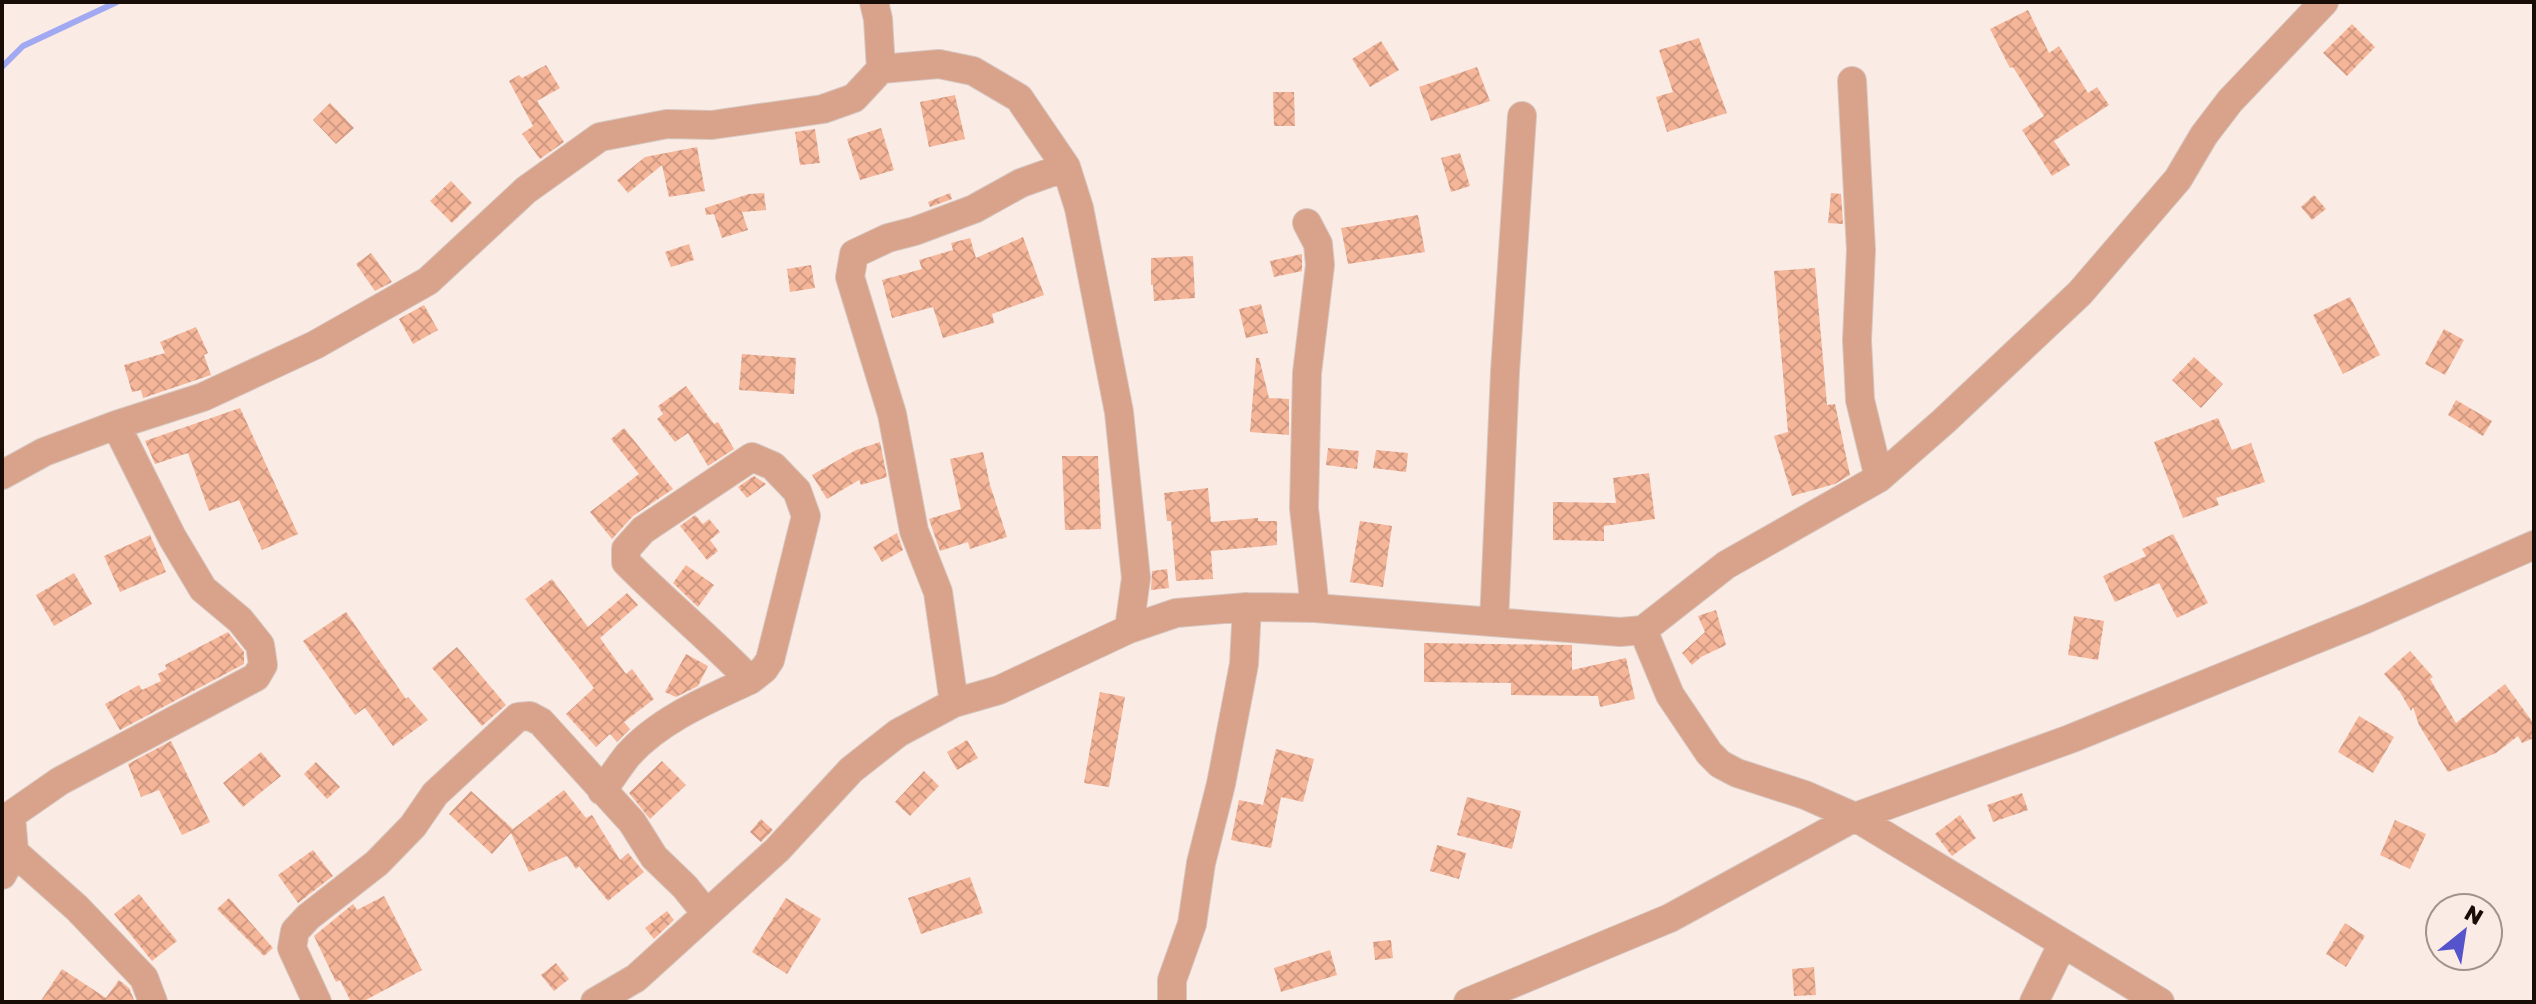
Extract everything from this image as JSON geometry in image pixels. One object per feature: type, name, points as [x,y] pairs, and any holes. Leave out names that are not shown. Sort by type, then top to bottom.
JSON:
[{"type":"street","points":[[874,2],[881,69]]},
{"type":"street","points":[[595,1002],[636,978],[777,850],[851,770],[898,733],[954,703],[999,690],[1129,629],[1176,613],[1247,607],[1315,608],[1620,632],[1643,630],[1726,565],[1879,478],[1944,421],[2080,293],[2178,179],[2204,135],[2230,101],[2316,5]]},
{"type":"street","points":[[2,475],[44,452],[203,397],[315,345],[428,281],[526,190],[600,137],[667,124],[712,125],[823,109],[854,98],[881,69],[939,64],[973,71],[1019,98],[1066,167],[1079,208],[1119,412],[1136,578],[1129,629]]},
{"type":"street","points":[[1852,81],[1861,250],[1857,340],[1860,400],[1879,478]]},
{"type":"street","points":[[1494,622],[1505,372],[1522,116]]},
{"type":"street","points":[[954,703],[938,592],[914,531],[892,414],[850,277],[854,254],[888,238],[974,209],[1021,183],[1066,167]]},
{"type":"street","points":[[1307,223],[1318,244],[1320,265],[1307,373],[1304,508],[1315,608]]},
{"type":"street","points":[[116,425],[172,537],[203,589],[240,620],[260,645],[263,665],[256,677],[60,781],[11,815],[8,863],[77,908],[144,978],[153,1002]]},
{"type":"street","points":[[602,791],[629,754],[661,728],[709,699],[750,680],[770,660],[806,516],[797,491],[773,466],[752,457],[643,530],[626,549],[626,562],[713,641],[750,680]]},
{"type":"street","points":[[1468,1002],[1670,918],[1855,817],[2070,739],[2366,619],[2534,545]]},
{"type":"street","points":[[1172,1002],[1172,980],[1192,924],[1201,863],[1221,784],[1241,679],[1247,607]]},
{"type":"street","points":[[1643,630],[1670,695],[1709,753],[1720,764],[1855,817],[2160,1002]]},
{"type":"street","points":[[317,1002],[292,948],[295,931],[308,917],[377,863],[413,826],[435,794],[518,717],[530,716],[541,722],[632,822],[654,857],[706,913]]},
{"type":"street","points":[[2034,1002],[2062,945]]},
{"type":"building","points":[[2028,10],[2049,53],[2059,46],[2088,93],[2097,87],[2109,105],[2054,141],[2070,165],[2052,176],[2022,130],[2044,116],[2013,67],[2010,68],[1990,29]]},
{"type":"building","points":[[2352,24],[2375,47],[2347,76],[2323,53]]},
{"type":"building","points":[[1699,38],[1727,113],[1667,132],[1656,97],[1673,92],[1659,50]]},
{"type":"building","points":[[1381,41],[1399,70],[1370,87],[1352,59]]},
{"type":"building","points":[[546,65],[560,88],[537,101],[564,142],[540,159],[522,134],[533,126],[509,81],[519,75],[522,78]]},
{"type":"building","points":[[1477,67],[1490,101],[1431,121],[1419,87]]},
{"type":"building","points":[[1273,92],[1294,92],[1295,126],[1274,126]]},
{"type":"building","points":[[955,95],[965,139],[929,147],[920,102]]},
{"type":"building","points":[[330,103],[354,128],[336,144],[313,120]]},
{"type":"building","points":[[881,128],[894,170],[860,180],[847,139]]},
{"type":"building","points":[[815,129],[820,163],[800,165],[795,132]]},
{"type":"building","points":[[697,147],[705,191],[669,197],[662,165],[628,193],[617,180],[645,157]]},
{"type":"building","points":[[1460,153],[1470,186],[1451,192],[1441,158]]},
{"type":"building","points":[[451,181],[472,203],[452,223],[430,201]]},
{"type":"building","points":[[764,193],[766,210],[742,212],[748,230],[722,238],[714,214],[706,215],[705,208],[749,194]]},
{"type":"building","points":[[950,193],[952,199],[930,207],[928,202]]},
{"type":"building","points":[[1831,193],[1841,194],[1843,224],[1828,223]]},
{"type":"building","points":[[2314,195],[2326,209],[2312,220],[2301,207]]},
{"type":"building","points":[[1418,215],[1425,252],[1348,264],[1341,228]]},
{"type":"building","points":[[1023,237],[1044,295],[992,314],[994,323],[943,338],[933,307],[892,318],[882,280],[922,269],[919,260],[953,250],[951,243],[970,238],[976,258]]},
{"type":"building","points":[[689,244],[694,260],[671,267],[665,252]]},
{"type":"building","points":[[371,253],[392,282],[375,291],[356,264]]},
{"type":"building","points":[[1302,254],[1302,271],[1274,277],[1270,261]]},
{"type":"building","points":[[1193,256],[1195,298],[1154,301],[1151,258]]},
{"type":"building","points":[[811,265],[815,288],[790,292],[787,269]]},
{"type":"building","points":[[1815,268],[1827,405],[1835,404],[1850,475],[1835,484],[1792,496],[1774,436],[1788,432],[1774,271]]},
{"type":"building","points":[[2350,297],[2380,355],[2343,374],[2313,315]]},
{"type":"building","points":[[1261,304],[1268,333],[1246,338],[1239,309]]},
{"type":"building","points":[[424,305],[438,330],[413,344],[399,319]]},
{"type":"building","points":[[196,327],[208,353],[204,355],[211,375],[143,398],[141,390],[132,392],[124,365],[165,353],[160,342]]},
{"type":"building","points":[[2444,329],[2464,340],[2445,375],[2425,364]]},
{"type":"building","points":[[742,354],[796,358],[794,394],[739,390]]},
{"type":"building","points":[[2194,357],[2223,384],[2201,408],[2172,380]]},
{"type":"building","points":[[1256,358],[1259,358],[1269,398],[1289,399],[1289,435],[1250,432]]},
{"type":"building","points":[[686,386],[714,424],[718,422],[734,449],[708,466],[688,433],[675,442],[657,419],[663,414],[658,406]]},
{"type":"building","points":[[2456,400],[2492,421],[2483,436],[2448,415]]},
{"type":"building","points":[[240,408],[298,534],[262,550],[239,500],[209,511],[188,453],[155,464],[145,441]]},
{"type":"building","points":[[2218,418],[2232,450],[2251,443],[2265,482],[2216,498],[2219,505],[2183,518],[2154,442]]},
{"type":"building","points":[[624,428],[673,489],[633,516],[612,539],[590,512],[639,474],[611,439]]},
{"type":"building","points":[[880,442],[887,477],[861,485],[859,480],[827,499],[812,475],[856,450]]},
{"type":"building","points":[[1328,448],[1359,451],[1357,469],[1326,465]]},
{"type":"building","points":[[1376,450],[1408,453],[1406,472],[1373,468]]},
{"type":"building","points":[[983,452],[1007,537],[970,549],[968,542],[940,551],[929,519],[961,509],[950,459]]},
{"type":"building","points":[[1062,456],[1098,456],[1101,529],[1065,530]]},
{"type":"building","points":[[1649,473],[1655,519],[1604,526],[1604,541],[1553,540],[1553,502],[1616,503],[1613,478]]},
{"type":"building","points":[[754,476],[766,484],[747,498],[738,487]]},
{"type":"building","points":[[1208,488],[1211,522],[1258,518],[1258,521],[1277,521],[1277,545],[1211,551],[1213,579],[1176,581],[1171,521],[1167,521],[1164,493]]},
{"type":"building","points":[[695,515],[703,524],[709,519],[720,532],[710,540],[718,551],[707,560],[680,526]]},
{"type":"building","points":[[1360,521],[1392,526],[1383,587],[1350,582]]},
{"type":"building","points":[[897,533],[903,550],[882,562],[873,547]]},
{"type":"building","points":[[2173,534],[2208,603],[2177,618],[2159,583],[2115,602],[2103,576],[2146,556],[2142,549]]},
{"type":"building","points":[[150,535],[166,572],[120,592],[104,556]]},
{"type":"building","points":[[686,565],[714,585],[698,607],[673,583]]},
{"type":"building","points":[[1167,569],[1169,588],[1151,590],[1152,571]]},
{"type":"building","points":[[74,573],[92,604],[54,626],[36,595]]},
{"type":"building","points":[[552,579],[588,627],[627,593],[638,605],[600,638],[626,674],[632,669],[654,699],[624,722],[630,729],[617,742],[610,734],[596,747],[566,714],[594,688],[525,599]]},
{"type":"building","points":[[1716,610],[1726,645],[1692,665],[1682,653],[1705,632],[1698,616]]},
{"type":"building","points":[[346,612],[406,699],[408,697],[428,720],[393,746],[365,708],[355,715],[303,641]]},
{"type":"building","points":[[2074,616],[2104,621],[2098,660],[2068,655]]},
{"type":"building","points":[[228,632],[244,652],[244,664],[120,730],[105,704],[139,685],[142,690],[161,681],[158,674],[167,669],[165,665]]},
{"type":"building","points":[[1424,643],[1572,645],[1572,670],[1626,658],[1635,699],[1600,707],[1598,696],[1511,695],[1511,683],[1424,682]]},
{"type":"building","points":[[457,647],[506,705],[482,726],[432,668]]},
{"type":"building","points":[[2410,651],[2433,677],[2430,679],[2456,723],[2505,684],[2534,724],[2534,738],[2522,743],[2518,736],[2496,753],[2448,772],[2419,725],[2413,707],[2411,711],[2384,674]]},
{"type":"building","points":[[686,654],[708,666],[698,686],[676,697],[665,692]]},
{"type":"building","points":[[1100,692],[1125,697],[1109,787],[1084,783]]},
{"type":"building","points":[[2359,716],[2394,737],[2373,773],[2338,752]]},
{"type":"building","points":[[967,740],[978,758],[957,770],[947,752]]},
{"type":"building","points":[[171,741],[210,822],[182,835],[159,790],[141,797],[128,764]]},
{"type":"building","points":[[1276,749],[1314,759],[1303,802],[1281,797],[1271,848],[1231,840],[1239,800],[1263,805]]},
{"type":"building","points":[[261,752],[281,776],[243,807],[223,783]]},
{"type":"building","points":[[662,761],[686,785],[650,819],[629,793]]},
{"type":"building","points":[[316,762],[340,787],[327,799],[304,774]]},
{"type":"building","points":[[924,771],[939,786],[910,816],[895,802]]},
{"type":"building","points":[[564,790],[586,818],[592,815],[620,860],[628,853],[644,872],[608,901],[567,856],[529,872],[511,833],[492,854],[449,814],[471,791],[513,829]]},
{"type":"building","points":[[2022,793],[2028,810],[1993,822],[1987,805]]},
{"type":"building","points":[[1467,797],[1521,811],[1512,849],[1457,835]]},
{"type":"building","points":[[1960,815],[1976,838],[1952,856],[1935,834]]},
{"type":"building","points":[[761,819],[773,830],[761,842],[750,832]]},
{"type":"building","points":[[2395,820],[2426,834],[2410,869],[2380,855]]},
{"type":"building","points":[[1437,845],[1466,853],[1459,879],[1430,871]]},
{"type":"building","points":[[313,850],[333,876],[298,903],[278,875]]},
{"type":"building","points":[[970,877],[983,913],[921,934],[908,898]]},
{"type":"building","points":[[139,894],[177,941],[152,961],[114,914]]},
{"type":"building","points":[[384,896],[422,970],[362,1002],[351,1002],[340,980],[336,982],[314,936],[353,904],[357,910]]},
{"type":"building","points":[[229,898],[273,948],[264,956],[217,909]]},
{"type":"building","points":[[786,898],[821,919],[787,974],[752,952]]},
{"type":"building","points":[[667,911],[674,920],[654,939],[645,928]]},
{"type":"building","points":[[2345,923],[2365,936],[2346,967],[2326,954]]},
{"type":"building","points":[[1391,940],[1393,958],[1375,960],[1373,942]]},
{"type":"building","points":[[1330,950],[1337,975],[1281,992],[1274,968]]},
{"type":"building","points":[[556,963],[569,979],[554,991],[541,975]]},
{"type":"building","points":[[1814,967],[1816,995],[1794,996],[1792,969]]},
{"type":"building","points":[[62,969],[106,998],[119,980],[129,988],[135,1002],[40,1002]]},
{"type":"waterway","points":[[2,67],[23,46],[117,2]]}]
